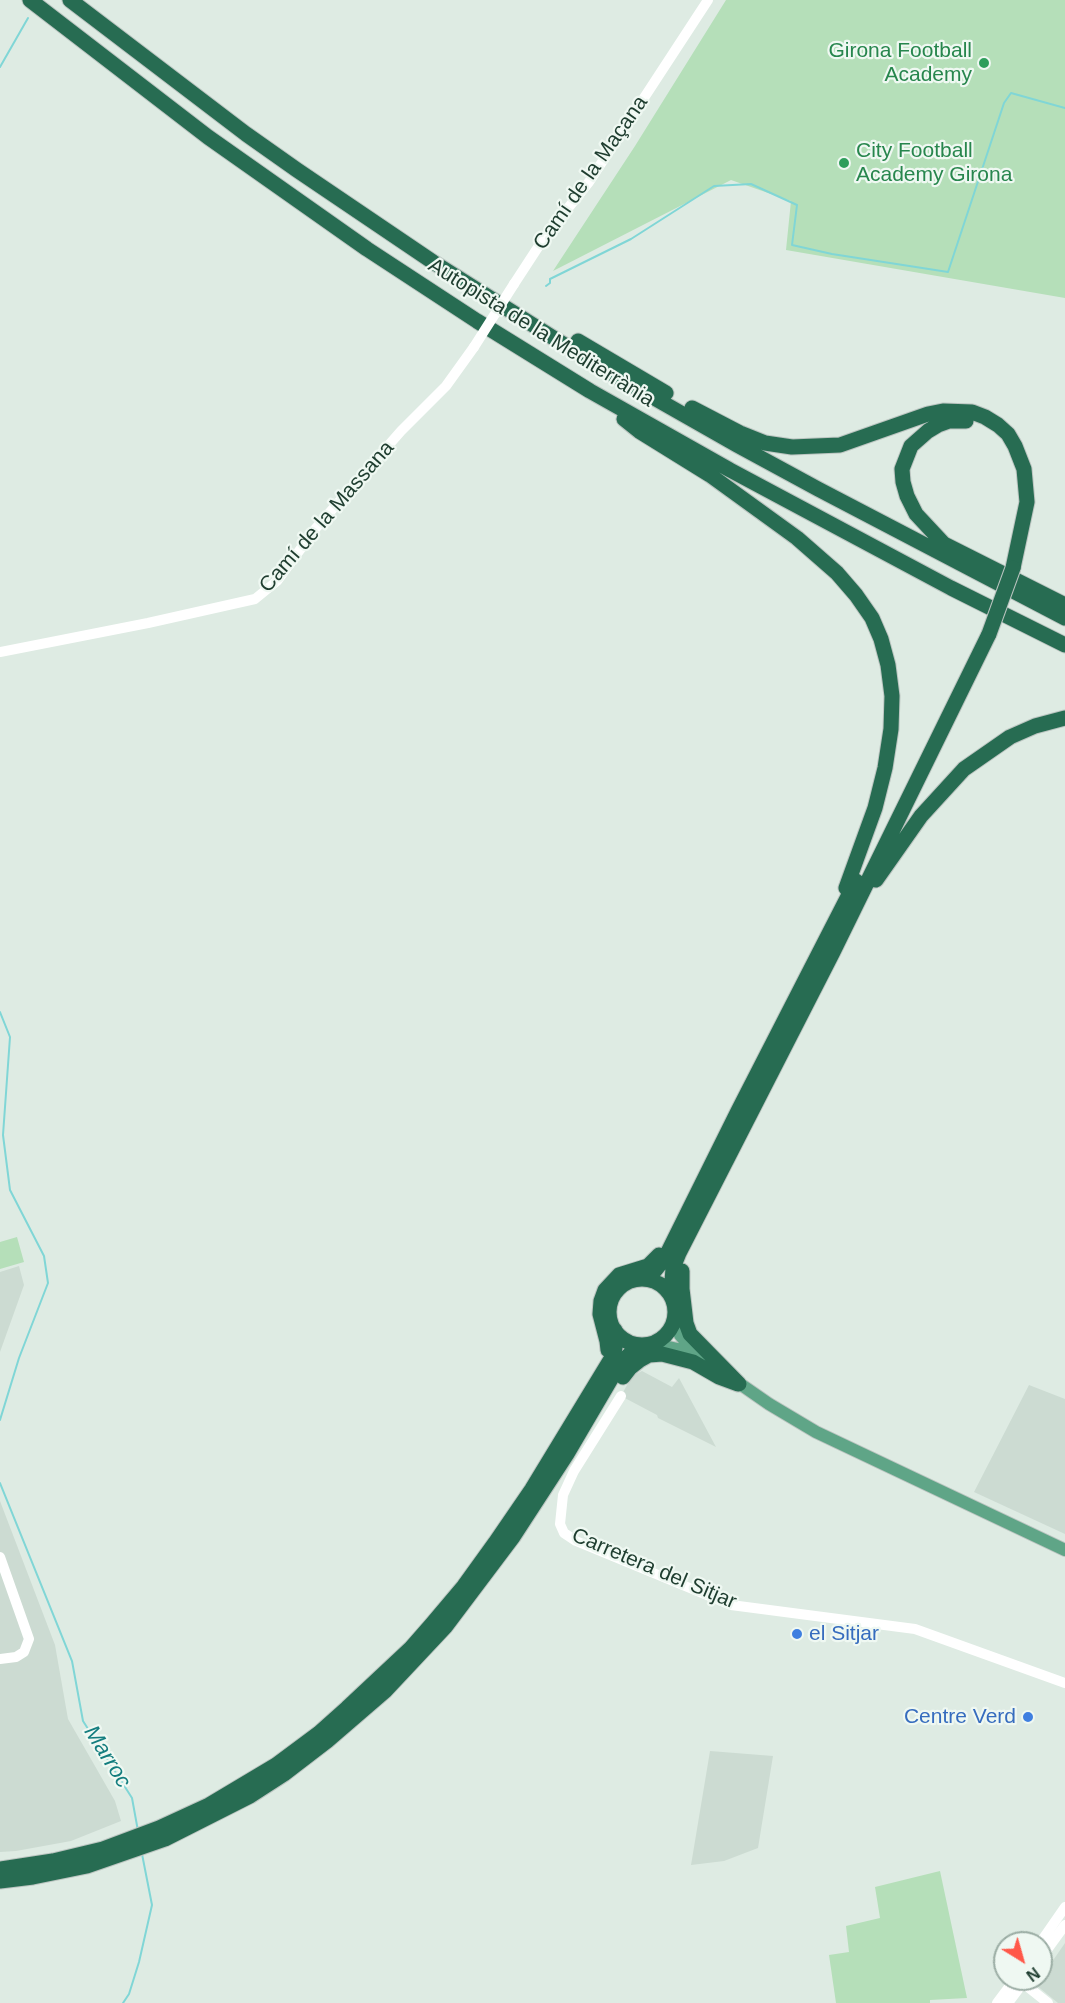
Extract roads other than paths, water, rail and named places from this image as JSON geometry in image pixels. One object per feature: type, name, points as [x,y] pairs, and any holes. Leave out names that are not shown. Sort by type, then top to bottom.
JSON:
[{"type":"highway","name":"Autopista de la Mediterrània","points":[[30,0],[180,117],[314,212],[477,321],[591,391],[813,515],[1065,645]]},
{"type":"highway","name":"Autopista de la Mediterrània","points":[[70,0],[263,146],[405,243],[598,366],[736,445],[905,536],[1065,618]]},
{"type":"highway","points":[[512,312],[553,326],[704,415],[765,443],[792,447],[840,445],[928,414],[943,411],[972,412],[985,417],[1008,434],[1016,447],[1024,469],[1027,502],[1009,566],[985,633],[940,716],[676,1261],[673,1268],[671,1296]]},
{"type":"highway","points":[[591,391],[639,431],[710,475],[811,550],[837,573],[856,595],[872,618],[881,639],[888,665],[892,696],[891,729],[885,768],[868,828],[828,949]]},
{"type":"highway","points":[[1009,566],[1018,503],[1018,485],[1012,458],[996,435],[985,427],[962,419],[938,424],[911,446],[902,468],[907,496],[916,514],[944,544],[1065,605]]},
{"type":"highway","points":[[648,1279],[665,1258],[828,949],[914,825],[964,769],[1010,737],[1029,728],[1065,717]]},
{"type":"highway","points":[[720,1173],[716,1195],[683,1267],[682,1289],[687,1328],[694,1340],[739,1384]]},
{"type":"highway","points":[[595,1384],[607,1353],[607,1341],[600,1314],[605,1290],[619,1275],[652,1263],[671,1234],[685,1218]]},
{"type":"highway","points":[[0,1889],[45,1882],[87,1866],[124,1848],[225,1810],[284,1774],[327,1741],[385,1691],[447,1626],[513,1537],[567,1454],[621,1362],[645,1344],[666,1335],[674,1320],[675,1305],[671,1296],[665,1288],[648,1279],[637,1279],[627,1282],[614,1294],[609,1310],[610,1320],[615,1330],[626,1341],[645,1344]]},
{"type":"highway","points":[[162,1834],[276,1765],[333,1720],[411,1648],[464,1586],[532,1489],[611,1359],[616,1342],[615,1330]]},
{"type":"highway","points":[[567,1454],[596,1420],[630,1368],[650,1355],[677,1356],[719,1377],[739,1384]]},
{"type":"highway","points":[[0,1869],[124,1848]]},
{"type":"highway","points":[[0,1881],[87,1866]]},
{"type":"main road","points":[[674,1320],[680,1335],[691,1347],[739,1384]]},
{"type":"main road","points":[[645,1344],[678,1349],[836,1442],[1065,1550]]},
{"type":"street","name":"Camí de la Maçana","points":[[474,346],[544,238],[588,182],[708,0]]},
{"type":"street","name":"Camí de la Massana","points":[[0,652],[255,599],[277,581],[316,528],[401,431],[446,386],[474,346]]},
{"type":"street","name":"Carretera del Sitjar","points":[[621,1396],[574,1471],[563,1495],[560,1524],[564,1533],[576,1541],[731,1605],[915,1629],[1065,1683]]},
{"type":"street","points":[[0,1557],[26,1627],[28,1639],[24,1652],[16,1657],[0,1659]]},
{"type":"street","points":[[1048,1931],[1065,1907]]},
{"type":"street","points":[[1053,1942],[1065,1925]]},
{"type":"street","points":[[997,2003],[1009,1991]]},
{"type":"street","points":[[1033,1991],[1048,2003]]},
{"type":"waterway","points":[[0,67],[28,18]]},
{"type":"waterway","points":[[546,286],[550,283],[550,279],[631,239],[714,186],[751,184],[797,205],[792,245],[832,254],[948,272],[1004,103],[1011,93],[1065,108]]},
{"type":"waterway","points":[[0,1012],[10,1037],[3,1135],[10,1190],[44,1256],[48,1283],[19,1358],[0,1420]]},
{"type":"waterway","name":"Marroc","points":[[0,1483],[72,1661],[83,1721],[132,1798],[138,1831]]},
{"type":"waterway","name":"Marroc","points":[[123,2003],[129,1994],[139,1962],[152,1905],[142,1854]]},
{"type":"place","name":"Girona Football Academy","points":[[984,63]]},
{"type":"place","name":"City Football Academy Girona","points":[[844,163]]},
{"type":"place","name":"el Sitjar","points":[[797,1634]]},
{"type":"place","name":"Centre Verd","points":[[1028,1717]]}]
